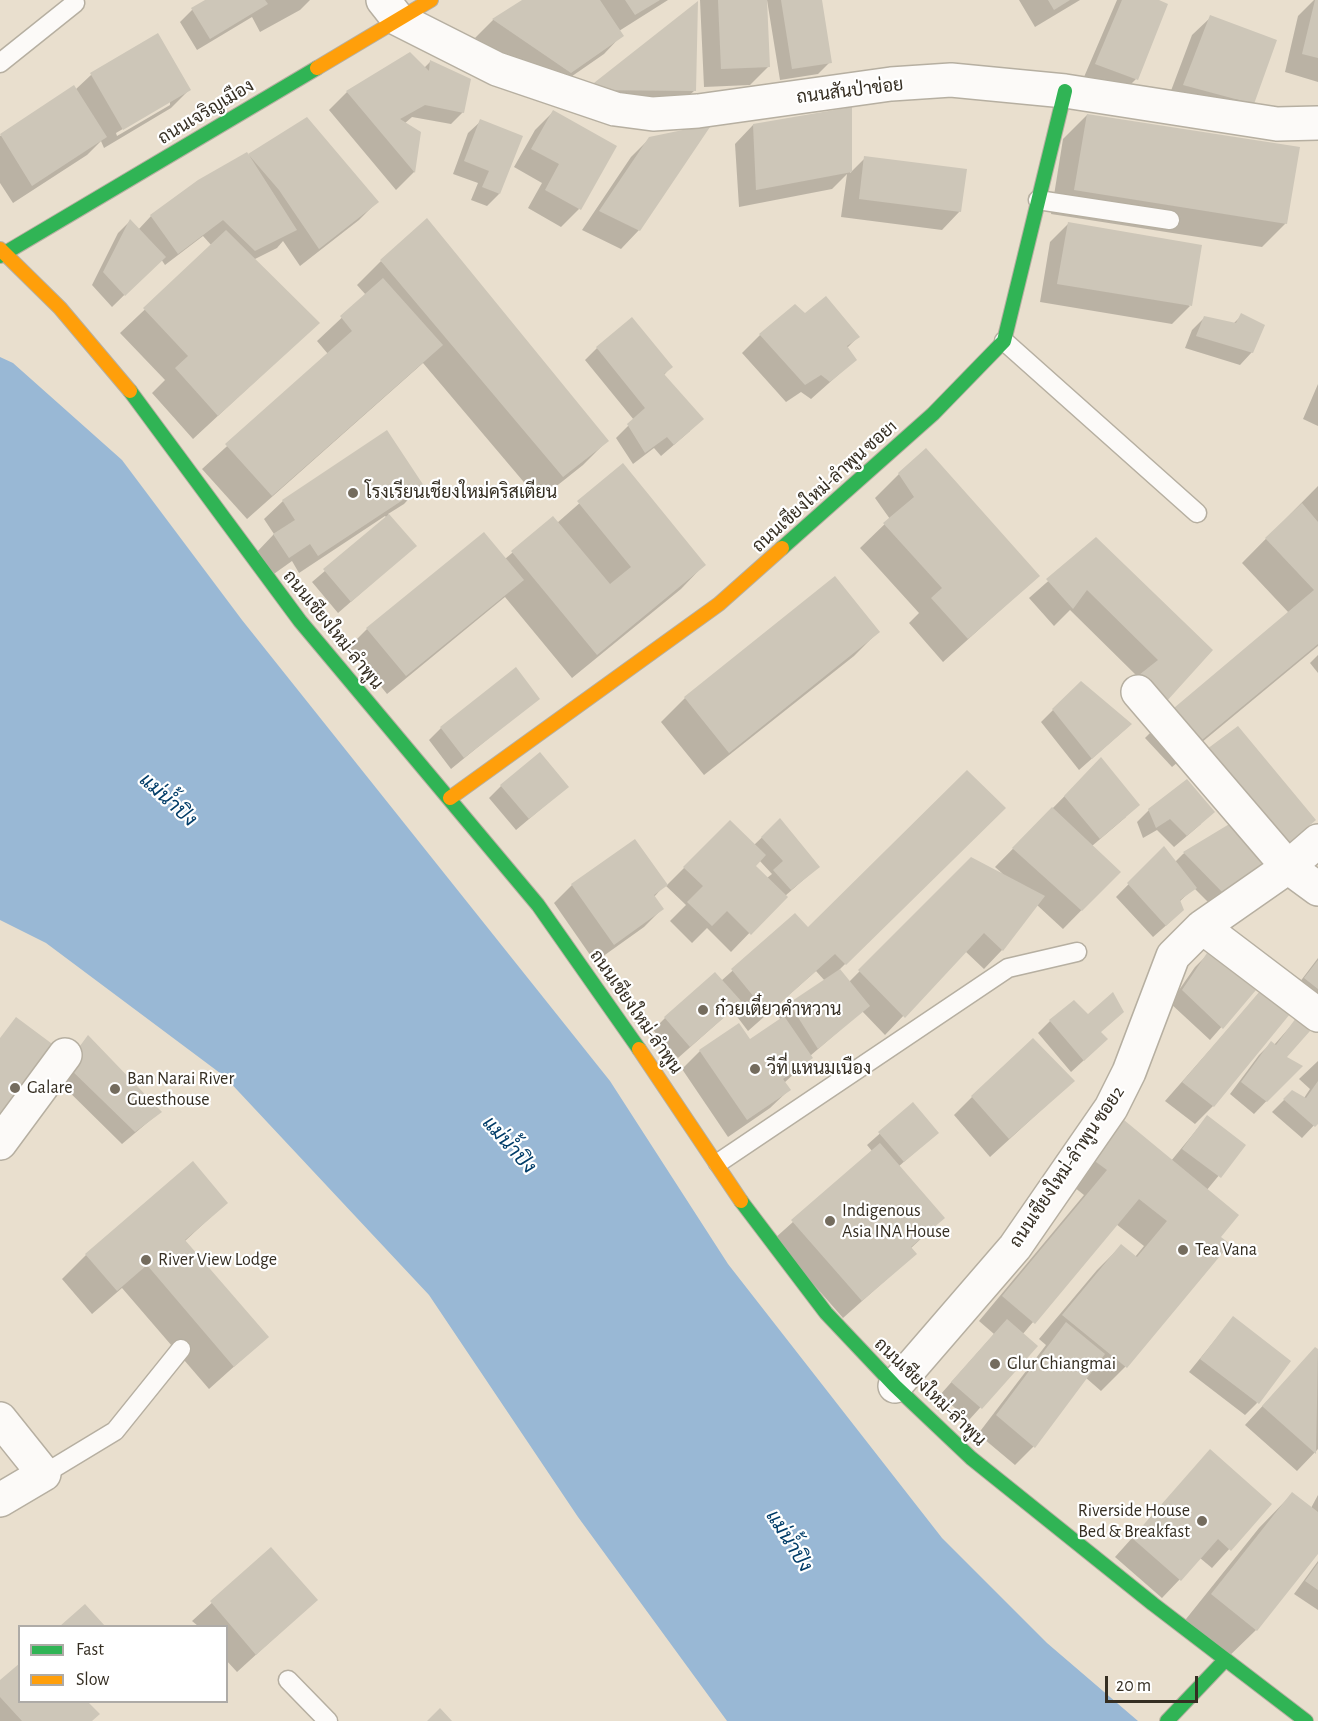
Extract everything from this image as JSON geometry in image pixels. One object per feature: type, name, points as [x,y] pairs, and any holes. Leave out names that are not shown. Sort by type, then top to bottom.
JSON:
[{"type":"main road","name":"ถนนเจริญเมือง","points":[[1,253],[391,10],[431,0]]},
{"type":"main road","points":[[1004,341],[1065,91]]},
{"type":"main road","name":"ถนนเชียงใหม่-ลำพูน","points":[[1,253],[60,308],[124,383],[300,621],[538,905],[718,1163],[755,1222],[826,1313],[895,1386],[971,1458],[1306,1721]]},
{"type":"main road","name":"ถนนเชียงใหม่-ลำพูน ซอย1","points":[[450,798],[719,604],[933,414],[1004,341]]},
{"type":"main road","points":[[1167,1721],[1225,1659]]},
{"type":"street","name":"ถนนสันป่าข่อย","points":[[391,10],[497,69],[615,110],[653,114],[698,111],[891,84],[951,80],[1065,91],[1277,124],[1318,123]]},
{"type":"street","points":[[1138,692],[1288,867],[1318,889]]},
{"type":"street","name":"ถนนเชียงใหม่-ลำพูน ซอย2","points":[[895,1386],[1015,1247],[1111,1108],[1130,1072],[1173,956],[1202,927],[1288,867],[1318,841]]},
{"type":"street","points":[[1202,927],[1318,1015]]},
{"type":"street","points":[[0,1143],[65,1055]]},
{"type":"street","points":[[0,1419],[44,1474],[0,1500]]},
{"type":"lane","points":[[0,63],[75,3]]},
{"type":"lane","points":[[1038,200],[1170,220]]},
{"type":"lane","points":[[1004,341],[1197,513]]},
{"type":"lane","points":[[718,1163],[1008,968],[1077,952]]},
{"type":"lane","points":[[44,1474],[115,1431],[181,1349]]},
{"type":"lane","points":[[288,1680],[328,1721]]},
{"type":"water","name":"แม่น้ำปิง","points":[[0,357],[13,363],[122,460],[242,620],[610,1081],[728,1264],[942,1538],[1047,1643],[1138,1721],[727,1721],[578,1517],[429,1295],[224,1076],[46,943],[0,920]]},
{"type":"building","points":[[205,0],[265,0],[268,4],[210,39],[191,8]]},
{"type":"building","points":[[522,0],[600,0],[624,36],[571,73],[492,19]]},
{"type":"building","points":[[625,0],[660,0],[635,15]]},
{"type":"building","points":[[718,0],[767,0],[770,67],[721,69]]},
{"type":"building","points":[[781,0],[822,0],[832,63],[792,69]]},
{"type":"building","points":[[1048,0],[1070,0],[1054,10]]},
{"type":"building","points":[[1122,0],[1159,0],[1168,4],[1138,80],[1095,64]]},
{"type":"building","points":[[1315,0],[1318,0],[1318,58],[1302,54]]},
{"type":"building","points":[[698,1],[696,91],[585,90]]},
{"type":"building","points":[[1210,15],[1277,40],[1254,104],[1183,85]]},
{"type":"building","points":[[158,33],[191,90],[123,130],[90,73]]},
{"type":"building","points":[[410,52],[429,71],[430,60],[471,79],[464,113],[425,105],[400,119],[421,132],[415,173],[346,91]]},
{"type":"building","points":[[74,85],[107,137],[32,186],[0,134]]},
{"type":"building","points":[[852,107],[852,172],[756,190],[753,124]]},
{"type":"building","points":[[553,110],[617,146],[581,210],[545,190],[559,164],[531,149]]},
{"type":"building","points":[[1087,114],[1300,147],[1287,224],[1074,190]]},
{"type":"building","points":[[307,117],[379,202],[319,249],[279,190],[248,154]]},
{"type":"building","points":[[480,119],[523,136],[500,194],[482,187],[489,171],[464,161]]},
{"type":"building","points":[[712,124],[640,231],[599,211],[649,137]]},
{"type":"building","points":[[247,152],[297,230],[255,251],[223,220],[178,254],[150,215],[198,180]]},
{"type":"building","points":[[864,156],[967,169],[961,212],[859,199]]},
{"type":"building","points":[[427,218],[609,441],[563,477],[380,260]]},
{"type":"building","points":[[130,219],[166,257],[125,296],[103,272]]},
{"type":"building","points":[[1068,222],[1202,245],[1192,306],[1057,284]]},
{"type":"building","points":[[226,230],[320,323],[218,416],[175,368],[188,356],[143,308]]},
{"type":"building","points":[[383,278],[443,345],[272,496],[225,444],[352,331],[340,316]]},
{"type":"building","points":[[826,296],[860,337],[847,346],[857,360],[830,382],[821,375],[805,385],[759,334],[795,304],[805,313]]},
{"type":"building","points":[[1241,313],[1265,325],[1253,353],[1196,336],[1204,316],[1236,323]]},
{"type":"building","points":[[632,317],[673,367],[664,374],[704,419],[674,445],[667,437],[645,453],[627,424],[645,408],[596,347]]},
{"type":"building","name":"โรงเรียนเชียงใหม่คริสเตียน","points":[[387,430],[424,486],[318,556],[310,544],[289,558],[273,534],[295,520],[282,500]]},
{"type":"building","points":[[926,448],[1040,576],[968,639],[931,598],[942,588],[883,523],[914,497],[898,473]]},
{"type":"building","points":[[623,463],[706,565],[597,655],[511,551],[553,516],[610,584],[631,567],[577,501]]},
{"type":"building","points":[[1302,503],[1318,522],[1318,644],[1197,744],[1168,713],[1314,590],[1265,538]]},
{"type":"building","points":[[389,514],[417,546],[351,602],[323,569]]},
{"type":"building","points":[[484,532],[524,580],[406,676],[366,628]]},
{"type":"building","points":[[1096,537],[1213,650],[1166,702],[1139,675],[1158,660],[1087,590],[1073,609],[1046,579]]},
{"type":"building","points":[[835,576],[880,632],[729,753],[684,697]]},
{"type":"building","points":[[516,667],[540,699],[464,758],[440,727]]},
{"type":"building","points":[[1081,681],[1132,724],[1092,759],[1052,709]]},
{"type":"building","points":[[1238,726],[1316,820],[1284,847],[1203,752]]},
{"type":"building","points":[[540,752],[569,787],[529,819],[500,785]]},
{"type":"building","points":[[1101,757],[1140,805],[1100,839],[1064,796]]},
{"type":"building","points":[[967,770],[1006,808],[846,965],[835,954],[768,1014],[731,969],[795,913],[808,927]]},
{"type":"building","points":[[1187,779],[1215,812],[1187,836],[1170,819],[1156,828],[1148,809]]},
{"type":"building","points":[[1052,807],[1121,872],[1082,911],[1012,848]]},
{"type":"building","points":[[780,818],[820,867],[791,890],[773,870],[783,861],[761,837]]},
{"type":"building","points":[[730,820],[766,855],[756,866],[788,897],[751,935],[727,911],[712,926],[687,902],[703,886],[683,867]]},
{"type":"building","points":[[1231,823],[1264,867],[1227,897],[1183,852]]},
{"type":"building","points":[[635,839],[668,885],[654,895],[664,909],[614,945],[571,884]]},
{"type":"building","points":[[1164,846],[1197,888],[1180,900],[1184,910],[1166,926],[1127,883]]},
{"type":"building","points":[[971,857],[1045,896],[1003,951],[984,933],[905,1018],[858,970]]},
{"type":"building","points":[[1207,953],[1256,990],[1223,1029],[1182,990]]},
{"type":"building","points":[[1318,960],[1318,989],[1304,978]]},
{"type":"building","points":[[840,969],[870,1006],[818,1049],[789,1003]]},
{"type":"building","name":"ก๋วยเตี๋ยวคำหวาน","points":[[715,972],[742,1002],[690,1047],[664,1017]]},
{"type":"building","points":[[1260,991],[1290,1014],[1214,1107],[1182,1082]]},
{"type":"building","points":[[1113,992],[1124,1012],[1101,1032],[1108,1039],[1084,1061],[1049,1020],[1074,1000],[1088,1014]]},
{"type":"building","name":"วีที่ แหนมเนือง","points":[[784,1016],[813,1058],[783,1079],[791,1090],[747,1120],[699,1050],[739,1023],[750,1039]]},
{"type":"building","name":"Galare","points":[[16,1017],[59,1049],[0,1128],[0,1038]]},
{"type":"building","points":[[1296,1018],[1310,1031],[1287,1057],[1303,1066],[1267,1102],[1241,1082],[1271,1041],[1276,1045]]},
{"type":"building","name":"Ban Narai River Guesthouse","points":[[88,1035],[162,1112],[135,1132],[66,1065]]},
{"type":"building","points":[[1033,1038],[1075,1081],[1009,1139],[971,1096]]},
{"type":"building","points":[[1318,1081],[1318,1124],[1315,1127],[1283,1099],[1292,1090],[1306,1098]]},
{"type":"building","points":[[913,1102],[939,1133],[904,1162],[878,1132]]},
{"type":"building","points":[[1207,1115],[1246,1145],[1221,1178],[1182,1149]]},
{"type":"building","name":"Tea Vana","points":[[1124,1120],[1239,1215],[1221,1237],[1230,1244],[1127,1368],[1062,1315],[1121,1244],[1137,1257],[1167,1221],[1139,1199],[1035,1324],[1002,1296],[1107,1170],[1092,1159]]},
{"type":"building","points":[[880,1143],[945,1218],[911,1247],[917,1254],[862,1301],[791,1220]]},
{"type":"building","name":"River View Lodge","points":[[193,1161],[228,1203],[185,1240],[269,1337],[234,1367],[147,1265],[117,1291],[85,1254]]},
{"type":"building","points":[[1233,1316],[1291,1361],[1259,1404],[1200,1359]]},
{"type":"building","name":"Glur Chiangmai","points":[[1007,1319],[1038,1346],[982,1409],[951,1382]]},
{"type":"building","points":[[1066,1322],[1105,1354],[1035,1448],[996,1415]]},
{"type":"building","points":[[1315,1347],[1318,1349],[1316,1454],[1262,1406]]},
{"type":"building","name":"Riverside House Bed & Breakfast","points":[[1210,1449],[1272,1504],[1231,1551],[1218,1539],[1181,1581],[1132,1538]]},
{"type":"building","points":[[1292,1492],[1318,1512],[1318,1554],[1257,1631],[1211,1594]]},
{"type":"building","points":[[271,1547],[318,1600],[256,1655],[210,1601]]},
{"type":"building","points":[[1318,1563],[1318,1590],[1305,1581]]},
{"type":"building","points":[[85,1604],[104,1625],[61,1625]]},
{"type":"building","points":[[18,1665],[18,1703],[89,1703],[100,1714],[92,1721],[22,1721],[0,1697],[0,1680]]},
{"type":"building","points":[[440,1708],[452,1721],[427,1721]]},
{"type":"traffic: fast","points":[[0,256],[317,68]]},
{"type":"traffic: fast","points":[[782,548],[933,414],[1004,341],[1065,91]]},
{"type":"traffic: fast","points":[[130,391],[300,621],[538,905],[639,1049]]},
{"type":"traffic: fast","points":[[741,1201],[826,1313],[895,1386],[971,1458],[1153,1604],[1306,1721]]},
{"type":"traffic: fast","points":[[1167,1721],[1225,1660]]},
{"type":"traffic: slow","points":[[317,68],[431,0]]},
{"type":"traffic: slow","points":[[0,249],[60,308],[130,391]]},
{"type":"traffic: slow","points":[[450,798],[719,604],[782,548]]},
{"type":"traffic: slow","points":[[639,1049],[741,1201]]},
{"type":"place","name":"โรงเรียนเชียงใหม่คริสเตียน","points":[[353,493]]},
{"type":"place","name":"ก๋วยเตี๋ยวคำหวาน","points":[[703,1010]]},
{"type":"place","name":"วีที่ แหนมเนือง","points":[[755,1069]]},
{"type":"place","name":"Galare","points":[[15,1088]]},
{"type":"place","name":"Ban Narai River Guesthouse","points":[[115,1089]]},
{"type":"place","name":"Indigenous Asia INA House","points":[[830,1221]]},
{"type":"place","name":"Tea Vana","points":[[1183,1250]]},
{"type":"place","name":"River View Lodge","points":[[146,1260]]},
{"type":"place","name":"Glur Chiangmai","points":[[995,1364]]},
{"type":"place","name":"Riverside House Bed & Breakfast","points":[[1202,1521]]}]
